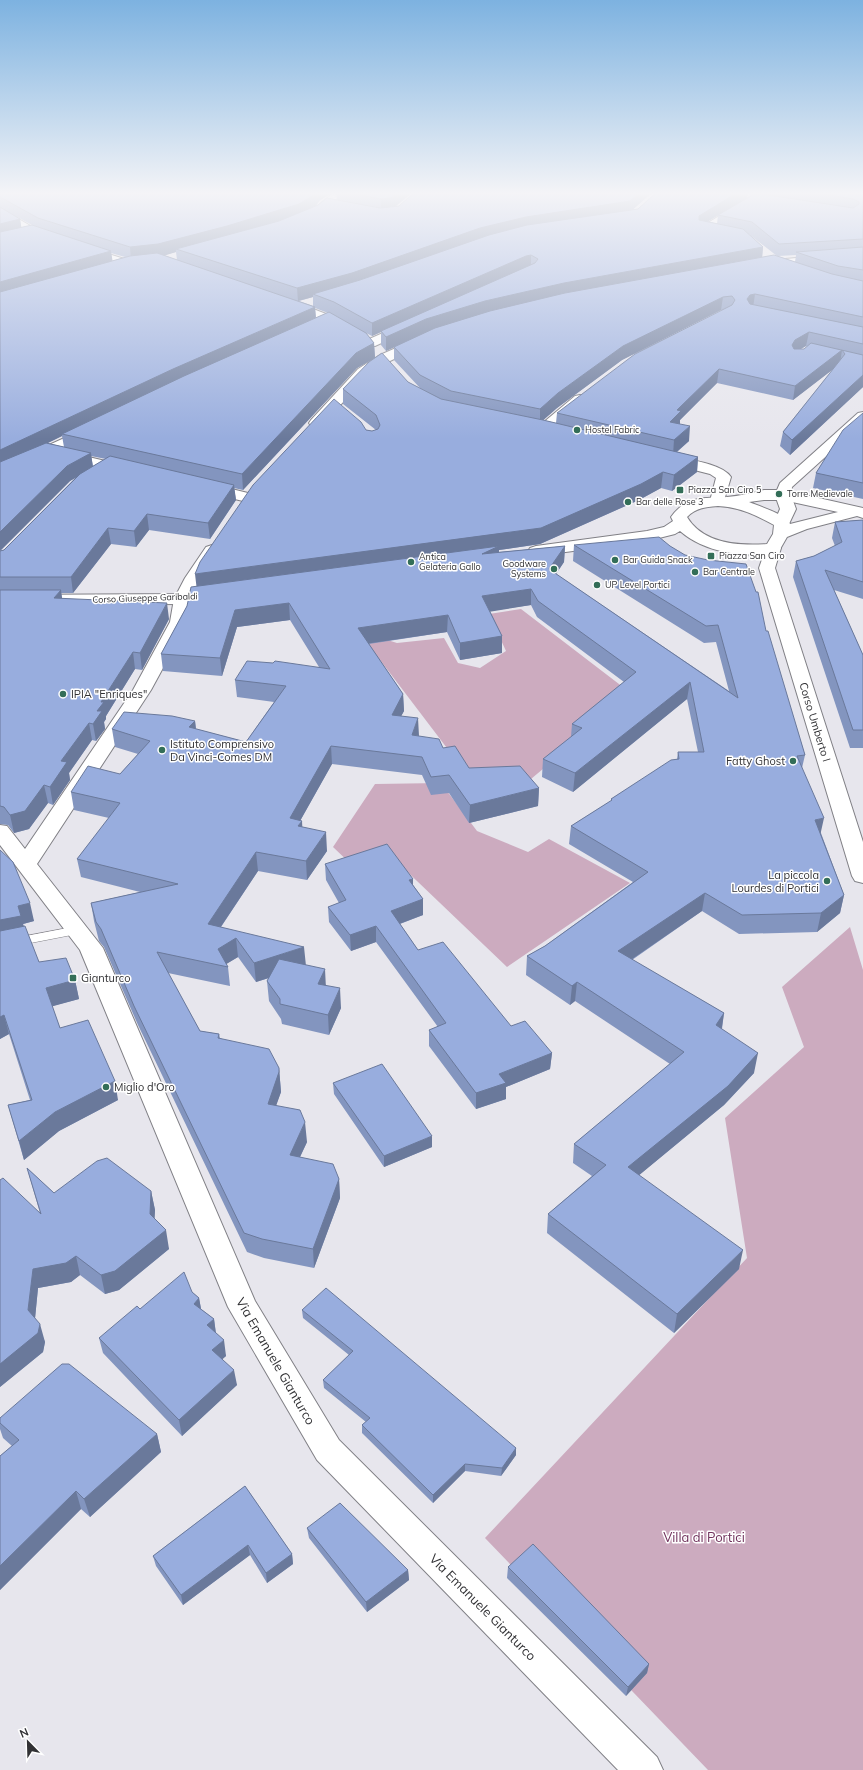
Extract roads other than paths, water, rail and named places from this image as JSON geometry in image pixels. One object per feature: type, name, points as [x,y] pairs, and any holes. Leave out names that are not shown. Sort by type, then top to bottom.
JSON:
[{"type":"street","points":[[277,300],[330,320],[371,343],[389,364]]},
{"type":"street","points":[[298,307],[311,302]]},
{"type":"street","points":[[315,326],[330,320]]},
{"type":"street","points":[[371,343],[421,321]]},
{"type":"street","points":[[306,433],[363,372],[389,364],[430,337]]},
{"type":"street","points":[[543,430],[563,412],[592,390]]},
{"type":"street","points":[[332,404],[343,413]]},
{"type":"street","points":[[744,549],[767,568],[788,509],[783,495],[785,486],[863,416]]},
{"type":"street","points":[[2,470],[47,451],[103,424]]},
{"type":"street","points":[[528,427],[558,434]]},
{"type":"street","points":[[47,451],[140,473]]},
{"type":"street","points":[[656,456],[715,471],[724,477],[724,501]]},
{"type":"street","points":[[89,478],[109,466]]},
{"type":"street","points":[[193,485],[247,498]]},
{"type":"street","points":[[773,548],[762,550],[744,549],[713,544],[700,539],[689,532],[681,523],[679,517],[682,511],[689,506],[704,502],[724,501],[764,495],[783,495],[861,513]]},
{"type":"street","points":[[724,501],[746,506],[782,528],[861,513]]},
{"type":"street","points":[[520,554],[647,536],[669,531],[681,523]]},
{"type":"street","points":[[26,864],[142,690],[179,622],[183,599],[193,578],[222,535]]},
{"type":"street","points":[[647,536],[700,539]]},
{"type":"street","name":"Corso Umberto I","points":[[767,568],[863,876]]},
{"type":"street","name":"Corso Giuseppe Garibaldi","points":[[0,600],[183,599],[235,592]]},
{"type":"street","name":"Via Emanuele Gianturco","points":[[0,831],[91,948],[243,1307],[328,1450],[644,1770]]},
{"type":"lane","points":[[0,945],[78,930]]},
{"type":"place","name":"Hostel Fabric","points":[[577,430]]},
{"type":"place","name":"Piazza San Ciro 5","points":[[680,490]]},
{"type":"place","name":"Torre Medievale","points":[[779,494]]},
{"type":"place","name":"Bar delle Rose 3","points":[[628,502]]},
{"type":"place","name":"Piazza San Ciro","points":[[711,556]]},
{"type":"place","name":"Bar Guida Snack","points":[[615,560]]},
{"type":"place","name":"Antica Gelateria Gallo","points":[[411,562]]},
{"type":"place","name":"Goodware Systems","points":[[554,569]]},
{"type":"place","name":"Bar Centrale","points":[[695,572]]},
{"type":"place","name":"UP Level Portici","points":[[597,585]]},
{"type":"place","name":"IPIA \"Enriques\"","points":[[63,694]]},
{"type":"place","name":"Istituto Comprensivo Da Vinci-Comes DM","points":[[162,750]]},
{"type":"place","name":"Fatty Ghost","points":[[793,761]]},
{"type":"place","name":"La piccola Lourdes di Portici","points":[[827,881]]},
{"type":"place","name":"Gianturco","points":[[73,978]]},
{"type":"place","name":"Miglio d'Oro","points":[[106,1087]]},
{"type":"park label","name":"Villa di Portici","points":[[704,1537]]}]
